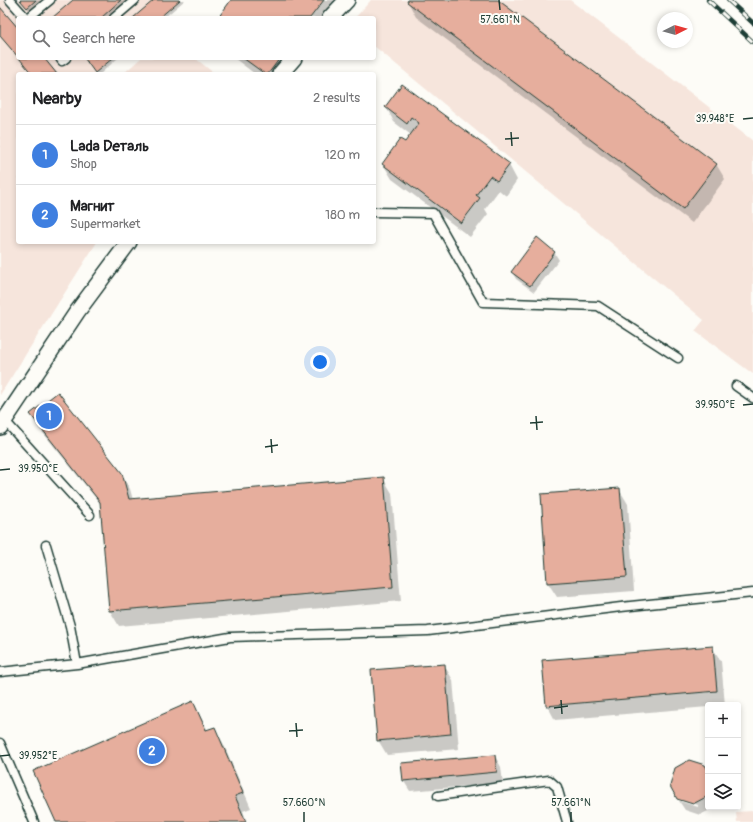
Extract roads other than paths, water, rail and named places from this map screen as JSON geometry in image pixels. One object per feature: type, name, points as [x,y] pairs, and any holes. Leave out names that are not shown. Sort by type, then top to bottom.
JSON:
[{"type":"street","points":[[332,16],[347,0]]},
{"type":"street","points":[[282,72],[292,60]]},
{"type":"street","points":[[2,424],[77,312],[128,244]]},
{"type":"lane","points":[[10,0],[25,16]]},
{"type":"lane","points":[[30,16],[50,0]]},
{"type":"lane","points":[[116,16],[135,0]]},
{"type":"lane","points":[[376,212],[433,213],[483,302],[598,306],[678,358]]},
{"type":"lane","points":[[736,386],[753,398]]},
{"type":"lane","points":[[2,424],[90,515]]},
{"type":"lane","points":[[46,545],[70,626],[77,664]]},
{"type":"lane","points":[[0,672],[77,664],[230,637],[428,631],[621,607],[753,593]]},
{"type":"lane","points":[[0,743],[34,822]]},
{"type":"lane","points":[[438,796],[549,780],[557,787],[567,822]]},
{"type":"railway","points":[[708,0],[753,42]]},
{"type":"railway","points":[[728,0],[753,23]]},
{"type":"place","name":"Lada Dеталь","points":[[49,416]]},
{"type":"place","name":"Магнит","points":[[152,751]]}]
